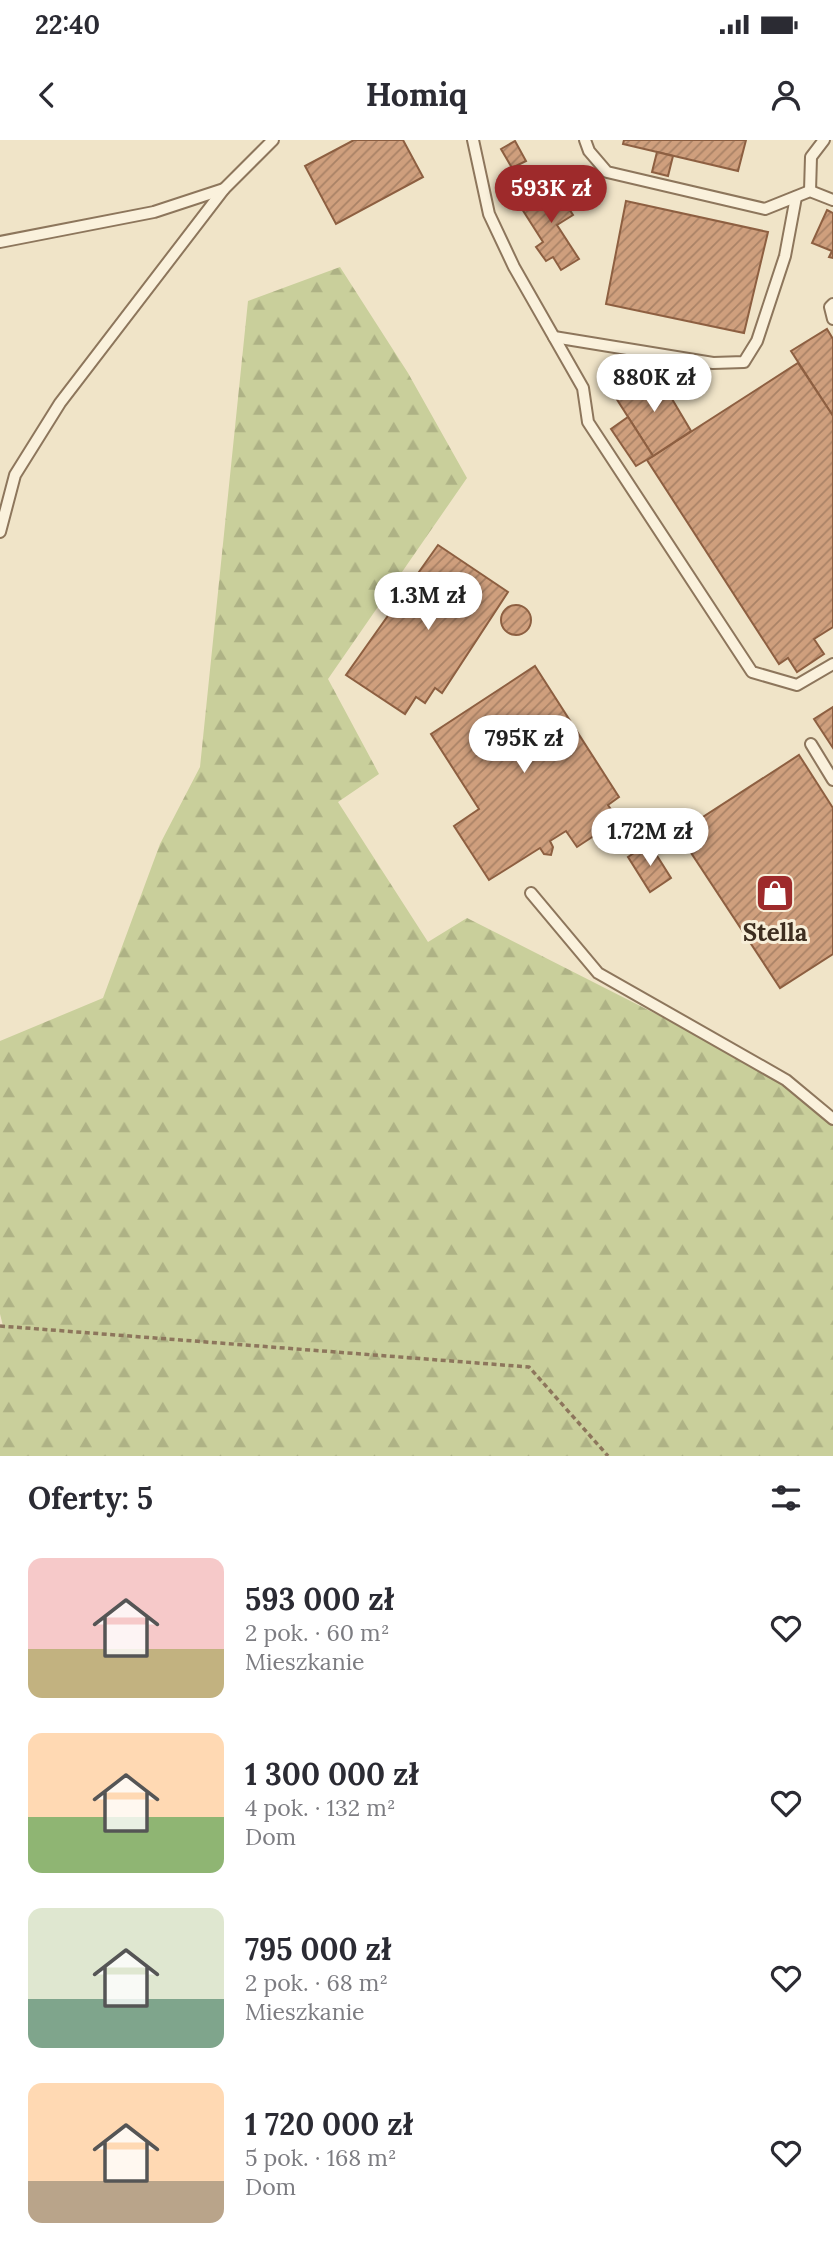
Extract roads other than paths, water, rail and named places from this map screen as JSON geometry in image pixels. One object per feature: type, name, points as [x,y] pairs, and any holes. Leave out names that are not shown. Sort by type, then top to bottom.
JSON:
[{"type":"lane","points":[[0,531],[15,475],[60,403],[224,189],[273,140]]},
{"type":"lane","points":[[473,140],[489,214],[514,268],[583,388],[588,422],[752,672],[797,685],[833,664]]},
{"type":"lane","points":[[585,140],[589,151],[607,172],[765,209],[810,191],[833,200]]},
{"type":"lane","points":[[810,191],[811,157],[824,140]]},
{"type":"lane","points":[[0,242],[154,212],[224,189]]},
{"type":"lane","points":[[554,337],[713,363],[744,362],[757,341],[785,256],[796,197]]},
{"type":"lane","points":[[833,304],[830,307],[833,319]]},
{"type":"lane","points":[[811,744],[833,780]]},
{"type":"lane","points":[[531,893],[598,973],[786,1080],[833,1119]]},
{"type":"place","name":"Stella","points":[[775,893]]}]
